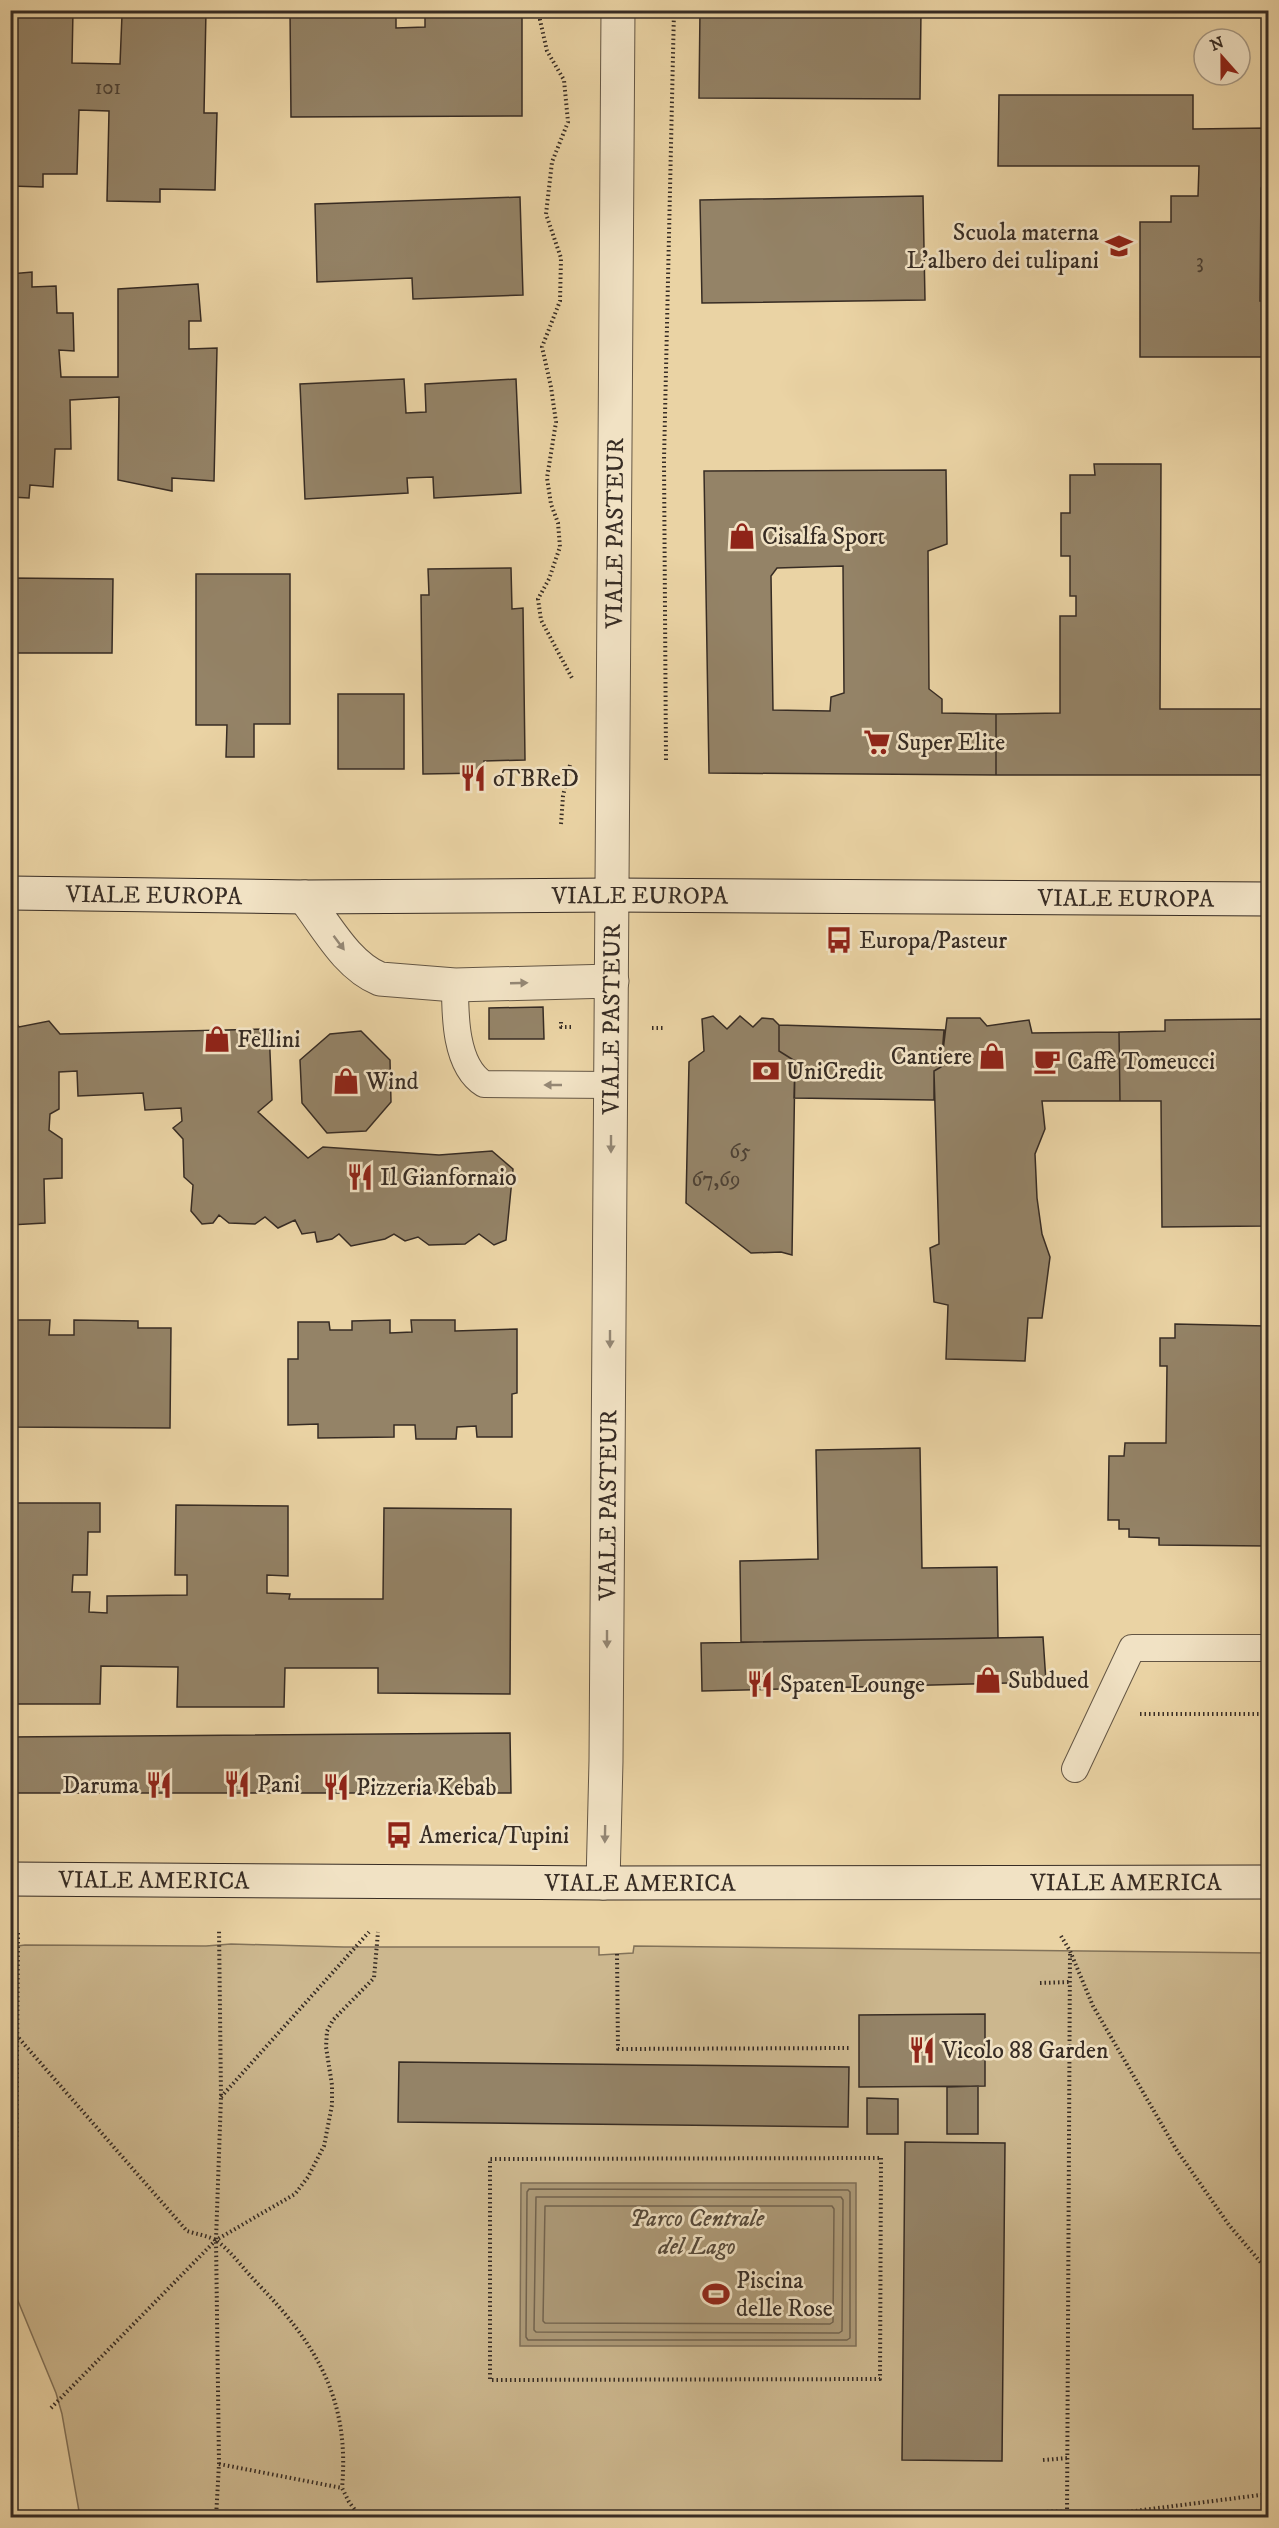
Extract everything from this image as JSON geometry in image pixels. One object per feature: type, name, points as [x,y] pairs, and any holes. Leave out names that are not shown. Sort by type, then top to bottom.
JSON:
[{"type":"street","name":"VIALE PASTEUR","points":[[603,1883],[612,1085],[618,10]]},
{"type":"street","name":"VIALE EUROPA","points":[[10,893],[304,897],[613,895],[1269,899]]},
{"type":"street","points":[[304,897],[351,960],[369,975],[393,981],[455,985],[612,981]]},
{"type":"street","name":"VIALE AMERICA","points":[[10,1879],[603,1883],[1269,1882]]},
{"type":"lane","points":[[455,985],[455,1023],[458,1034],[466,1060],[478,1080],[484,1084],[612,1085]]},
{"type":"lane","points":[[1075,1768],[1132,1648],[1269,1648]]},
{"type":"path","points":[[540,10],[547,51],[564,80],[568,122],[552,162],[546,213],[561,258],[560,301],[542,347],[556,422],[547,478],[551,504],[558,523],[560,547],[549,579],[538,599],[541,620],[573,682]]},
{"type":"path","points":[[666,760],[664,460],[674,10]]},
{"type":"path","points":[[561,824],[563,796],[571,763]]},
{"type":"path","points":[[648,1028],[664,1028]]},
{"type":"path","points":[[1131,1714],[1269,1714]]},
{"type":"path","points":[[216,2517],[219,2464],[216,2240],[221,2097],[219,1929]]},
{"type":"path","points":[[15,2317],[19,2036],[18,1931]]},
{"type":"path","points":[[221,2097],[369,1932]]},
{"type":"path","points":[[51,2408],[216,2240],[295,2194],[318,2162],[324,2146],[332,2105],[326,2047],[327,2031],[333,2020],[374,1978],[378,1932]]},
{"type":"path","points":[[1060,1936],[1070,1951],[1093,2006],[1176,2150],[1229,2225],[1269,2271]]},
{"type":"path","points":[[1067,2517],[1070,1951]]},
{"type":"path","points":[[617,1954],[618,2049],[850,2048]]},
{"type":"path","points":[[1040,1983],[1070,1982]]},
{"type":"path","points":[[10,2028],[187,2230],[216,2240],[281,2308],[319,2361],[332,2392],[342,2426],[345,2457],[342,2487],[349,2502],[361,2517]]},
{"type":"path","points":[[881,2158],[880,2379],[490,2380],[490,2159],[881,2158]]},
{"type":"path","points":[[1043,2460],[1068,2458]]},
{"type":"path","points":[[219,2464],[342,2487]]},
{"type":"path","points":[[1017,2517],[1038,2511],[1066,2511],[1088,2517],[1269,2494]]},
{"type":"green space","name":"Parco Centrale del Lago","points":[[231,1944],[344,1947],[599,1947],[599,1955],[633,1953],[634,1946],[1268,1953],[1268,2517],[80,2517],[62,2414],[56,2393],[11,2284],[10,1947]]},
{"type":"water","points":[[521,2183],[856,2183],[856,2346],[520,2346]]},
{"type":"building","points":[[10,10],[73,10],[72,63],[120,64],[122,15],[137,15],[138,10],[206,10],[204,113],[217,113],[215,190],[160,189],[160,202],[107,201],[109,111],[79,110],[77,174],[43,174],[43,187],[10,186]]},
{"type":"building","points":[[290,10],[396,10],[396,28],[425,27],[425,10],[522,10],[522,116],[291,117]]},
{"type":"building","points":[[700,10],[921,10],[920,99],[699,98]]},
{"type":"building","points":[[999,95],[1193,95],[1193,129],[1268,128],[1268,188],[1261,188],[1260,301],[1268,301],[1268,357],[1140,357],[1140,222],[1171,222],[1171,196],[1198,196],[1199,166],[998,166]]},
{"type":"building","points":[[923,196],[925,300],[702,303],[700,200]]},
{"type":"building","points":[[520,197],[523,295],[413,299],[412,278],[317,282],[315,204]]},
{"type":"building","points":[[32,272],[32,287],[56,286],[57,313],[73,313],[74,351],[59,350],[61,377],[118,377],[118,289],[198,284],[201,321],[189,321],[189,349],[217,348],[214,481],[172,478],[172,491],[118,480],[119,397],[70,400],[71,449],[55,449],[53,487],[30,485],[29,498],[10,497],[10,274]]},
{"type":"building","points":[[404,379],[406,413],[426,412],[425,384],[516,379],[521,493],[434,498],[433,477],[407,478],[408,493],[305,499],[300,384]]},
{"type":"building","points":[[1094,464],[1161,464],[1160,709],[1268,709],[1268,775],[996,775],[996,714],[1060,713],[1060,616],[1076,616],[1076,596],[1070,596],[1070,556],[1061,556],[1061,513],[1070,513],[1070,475],[1095,475]]},
{"type":"building","points":[[946,470],[947,544],[928,551],[929,689],[942,699],[942,713],[996,714],[996,775],[709,773],[704,471]],"holes":[[[843,566],[844,693],[831,697],[830,711],[773,710],[771,576],[777,568]]]},
{"type":"building","points":[[511,568],[512,609],[523,608],[525,760],[484,761],[484,773],[423,774],[421,595],[429,595],[428,569]]},
{"type":"building","points":[[196,574],[290,574],[290,724],[254,724],[254,757],[226,757],[227,725],[196,725]]},
{"type":"building","points":[[10,578],[113,579],[112,653],[10,653]]},
{"type":"building","points":[[338,694],[404,694],[404,769],[338,769]]},
{"type":"building","points":[[543,1007],[544,1039],[489,1039],[489,1008]]},
{"type":"building","points":[[713,1016],[727,1029],[740,1016],[753,1027],[762,1018],[773,1019],[779,1025],[779,1051],[795,1061],[792,1255],[781,1252],[751,1253],[686,1203],[689,1062],[704,1051],[702,1019]]},
{"type":"building","points":[[947,1018],[980,1018],[987,1026],[1029,1020],[1032,1033],[1119,1032],[1120,1101],[1042,1101],[1045,1129],[1035,1154],[1037,1198],[1042,1234],[1050,1257],[1042,1318],[1028,1318],[1025,1361],[946,1359],[948,1305],[934,1302],[930,1248],[939,1244],[934,1071],[941,1067]]},
{"type":"building","points":[[1264,1019],[1265,1040],[1268,1040],[1268,1103],[1261,1103],[1262,1226],[1162,1227],[1161,1101],[1120,1101],[1119,1032],[1165,1031],[1165,1020]]},
{"type":"building","points":[[10,1020],[14,1020],[19,1027],[49,1021],[60,1034],[269,1029],[272,1100],[258,1112],[308,1158],[323,1147],[439,1155],[492,1151],[513,1169],[506,1240],[494,1245],[479,1234],[465,1244],[429,1245],[418,1237],[405,1241],[394,1234],[385,1239],[351,1246],[339,1234],[332,1239],[317,1242],[315,1232],[302,1234],[295,1220],[278,1228],[265,1217],[255,1224],[229,1223],[219,1215],[213,1223],[202,1224],[191,1211],[193,1185],[184,1177],[183,1139],[173,1128],[182,1121],[181,1108],[145,1110],[143,1093],[78,1096],[77,1071],[59,1072],[59,1109],[50,1114],[49,1130],[62,1139],[62,1178],[44,1179],[45,1223],[10,1225]]},
{"type":"building","points":[[779,1025],[944,1030],[941,1067],[934,1071],[934,1100],[794,1098],[795,1061],[779,1051]]},
{"type":"building","name":"Wind","points":[[361,1031],[390,1060],[391,1102],[366,1131],[327,1133],[302,1103],[300,1060],[330,1034]]},
{"type":"building","points":[[10,1320],[50,1320],[49,1335],[74,1335],[74,1320],[138,1321],[138,1328],[171,1328],[170,1428],[10,1427]]},
{"type":"building","points":[[390,1320],[390,1333],[412,1332],[411,1320],[455,1320],[455,1331],[517,1329],[517,1393],[512,1394],[512,1437],[477,1437],[476,1426],[457,1427],[456,1439],[416,1439],[415,1425],[394,1425],[394,1437],[318,1438],[318,1424],[288,1425],[288,1359],[298,1359],[298,1322],[329,1322],[330,1330],[352,1330],[352,1321]]},
{"type":"building","points":[[1175,1324],[1266,1326],[1266,1340],[1268,1340],[1268,1546],[1159,1545],[1159,1538],[1129,1537],[1129,1529],[1119,1529],[1119,1520],[1108,1520],[1109,1456],[1124,1456],[1125,1443],[1166,1443],[1167,1366],[1160,1366],[1160,1338],[1175,1338]]},
{"type":"building","points":[[920,1448],[922,1568],[997,1567],[998,1638],[741,1642],[740,1561],[818,1559],[816,1450]]},
{"type":"building","points":[[10,1503],[100,1503],[100,1532],[88,1532],[87,1575],[73,1575],[72,1592],[90,1592],[89,1612],[107,1613],[107,1596],[187,1595],[187,1575],[175,1575],[176,1505],[288,1506],[288,1576],[267,1575],[267,1593],[290,1594],[289,1599],[383,1599],[384,1508],[511,1509],[510,1694],[378,1693],[378,1668],[285,1668],[284,1707],[177,1707],[178,1667],[101,1666],[100,1704],[10,1704]]},
{"type":"building","points":[[1043,1637],[1046,1682],[702,1691],[701,1643]]},
{"type":"building","points":[[510,1733],[511,1793],[10,1793],[10,1737]]},
{"type":"building","name":"Vicolo 88 Garden","points":[[985,2014],[985,2086],[859,2087],[859,2015]]},
{"type":"building","points":[[399,2062],[849,2067],[848,2127],[398,2122]]},
{"type":"building","points":[[978,2086],[978,2134],[947,2134],[947,2087]]},
{"type":"building","points":[[867,2098],[898,2099],[898,2134],[867,2134]]},
{"type":"building","points":[[905,2142],[1005,2143],[1002,2461],[902,2460]]},
{"type":"place","name":"Scuola materna L'albero dei tulipani","points":[[1119,246]]},
{"type":"place","name":"Cisalfa Sport","points":[[742,536]]},
{"type":"place","name":"Super Elite","points":[[877,742]]},
{"type":"place","name":"oTBReD","points":[[473,778]]},
{"type":"place","name":"Europa/Pasteur","points":[[839,940]]},
{"type":"place","name":"Fellini","points":[[217,1039]]},
{"type":"place","name":"Cantiere","points":[[992,1056]]},
{"type":"place","name":"Caffè Tomeucci","points":[[1047,1061]]},
{"type":"place","name":"UniCredit","points":[[766,1071]]},
{"type":"place","name":"Wind","points":[[346,1081]]},
{"type":"place","name":"Il Gianfornaio","points":[[360,1177]]},
{"type":"place","name":"Subdued","points":[[988,1680]]},
{"type":"place","name":"Spaten Lounge","points":[[760,1684]]},
{"type":"place","name":"Pani","points":[[237,1784]]},
{"type":"place","name":"Daruma","points":[[159,1785]]},
{"type":"place","name":"Pizzeria Kebab","points":[[336,1787]]},
{"type":"place","name":"America/Tupini","points":[[399,1835]]},
{"type":"place","name":"Vicolo 88 Garden","points":[[922,2050]]},
{"type":"place","name":"Piscina delle Rose","points":[[716,2294]]}]
